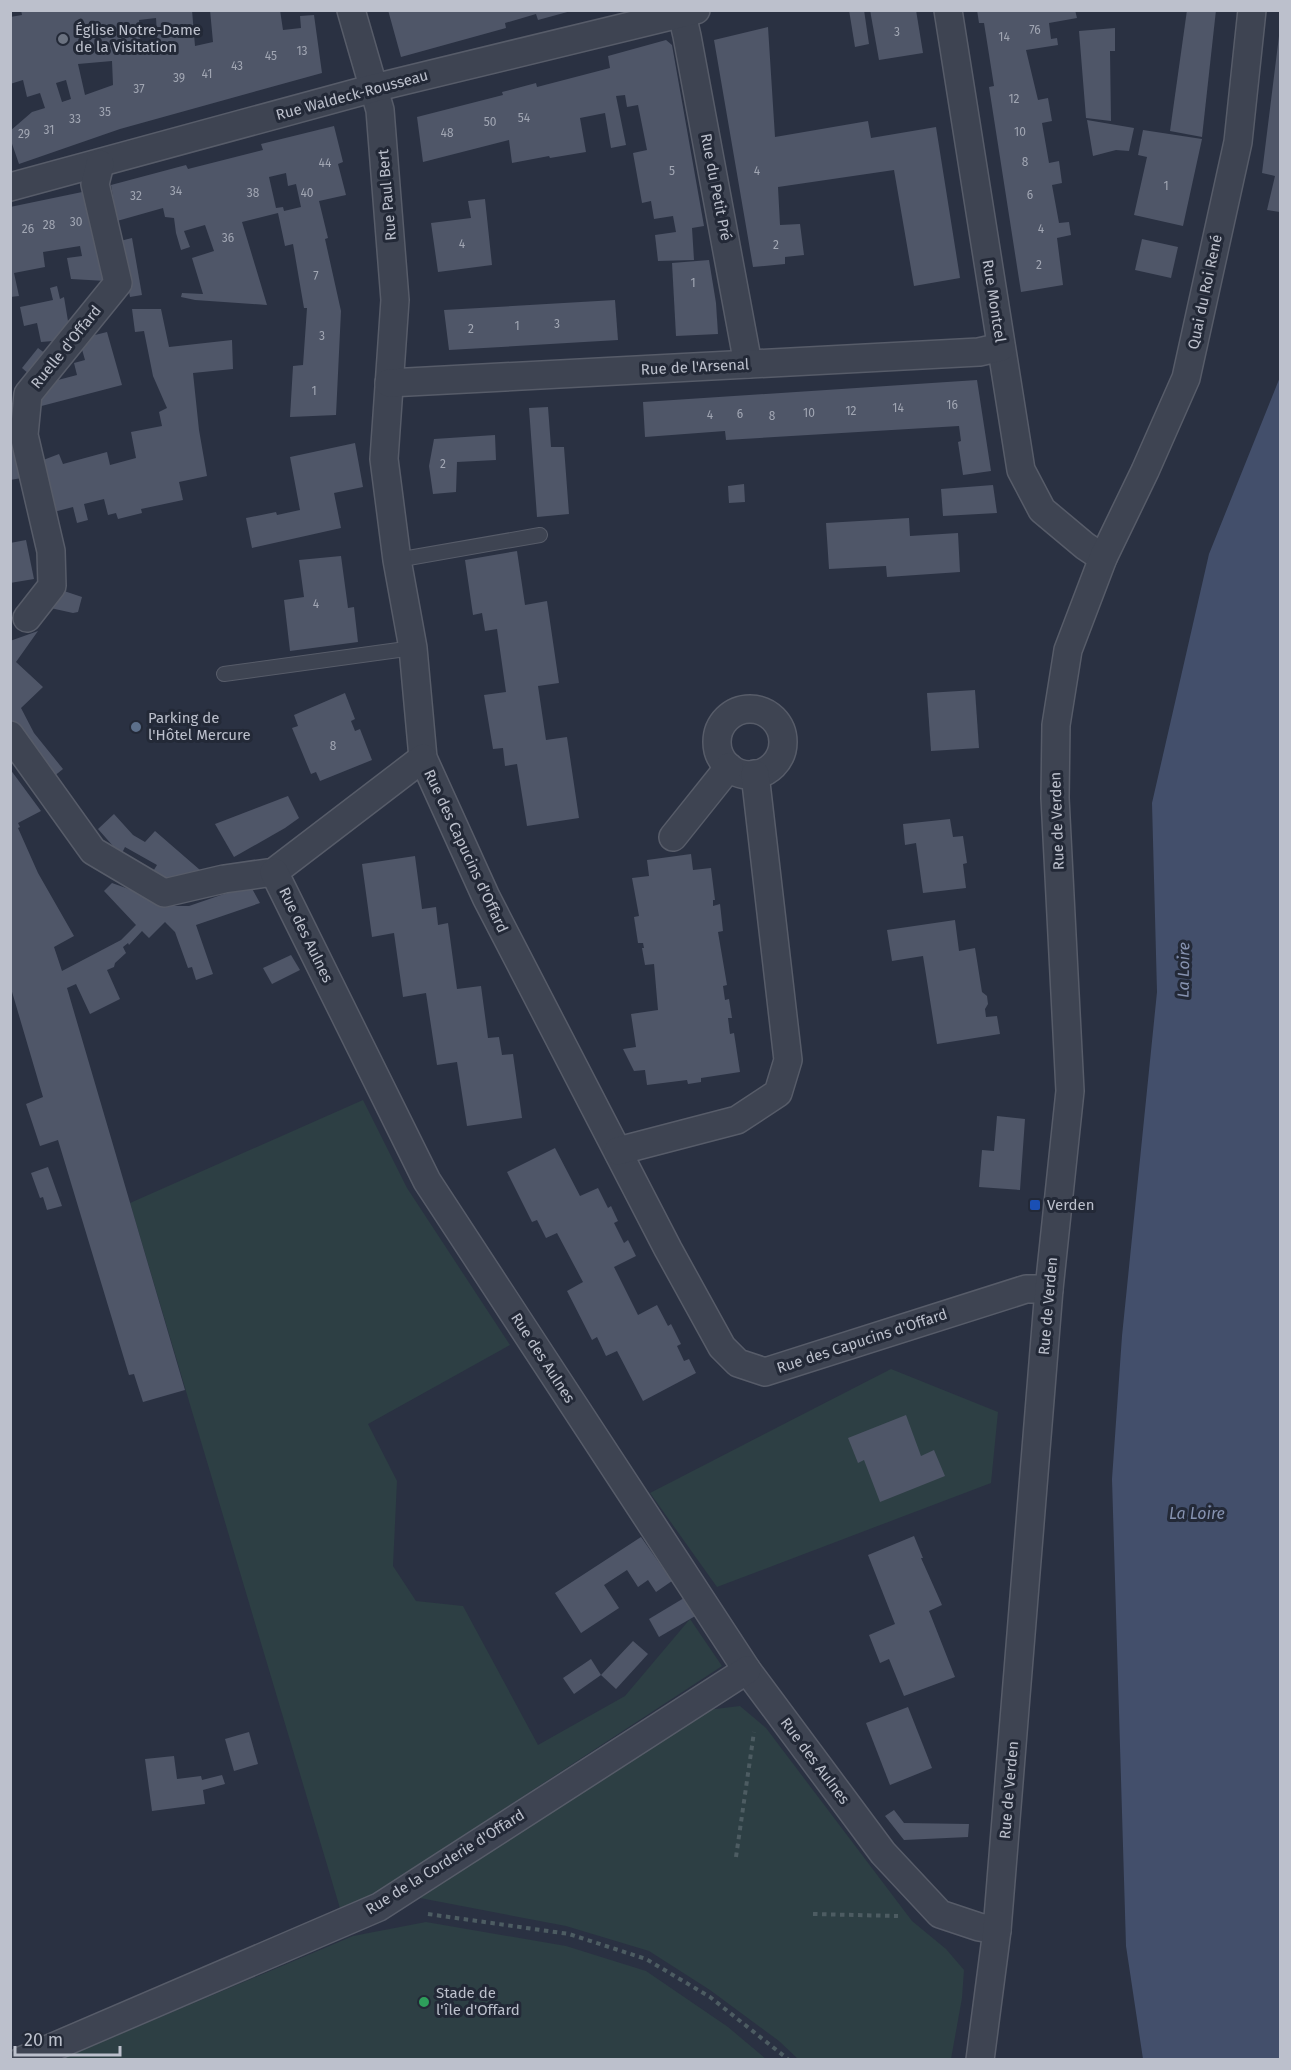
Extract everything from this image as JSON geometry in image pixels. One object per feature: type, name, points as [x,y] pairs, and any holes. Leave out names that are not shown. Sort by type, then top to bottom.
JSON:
[{"type":"street","name":"Rue Paul Bert","points":[[351,10],[380,110],[395,300],[389,383]]},
{"type":"street","name":"Rue Montcel","points":[[948,10],[1021,470],[1042,510],[1103,558]]},
{"type":"street","name":"Quai du Roi René","points":[[1103,558],[1186,378],[1238,142],[1252,10]]},
{"type":"street","name":"Rue Waldeck-Rousseau","points":[[10,187],[374,88],[686,12]]},
{"type":"street","name":"Rue du Petit Pré","points":[[686,12],[687,36],[748,364]]},
{"type":"street","name":"Ruelle d'Offard","points":[[19,621],[52,586],[51,551],[24,435],[28,394],[118,283],[95,184],[100,164]]},
{"type":"street","name":"Rue de l'Arsenal","points":[[389,383],[979,352],[1001,347]]},
{"type":"street","name":"Rue des Capucins d'Offard","points":[[389,383],[384,459],[397,560],[413,648],[423,758],[486,897],[722,1347],[738,1363],[765,1372],[1026,1288],[1049,1289]]},
{"type":"street","name":"Rue de Verden","points":[[980,2060],[998,1930],[1049,1289],[1070,1091],[1055,798],[1056,725],[1068,650],[1103,558]]},
{"type":"street","points":[[748,709],[769,716],[781,732],[783,743],[776,762],[769,769],[755,774],[739,773],[729,767],[722,759],[717,737],[728,718],[748,709]]},
{"type":"street","points":[[10,735],[93,851],[164,893],[224,879],[274,872]]},
{"type":"street","name":"Rue des Aulnes","points":[[423,758],[274,872],[427,1181],[747,1670],[883,1853],[940,1914],[979,1927],[998,1930]]},
{"type":"street","points":[[673,837],[729,767]]},
{"type":"street","points":[[618,1151],[737,1120],[778,1093],[788,1060],[755,774]]},
{"type":"street","name":"Rue de la Corderie d'Offard","points":[[23,2060],[379,1907],[747,1670]]},
{"type":"lane","points":[[397,560],[540,535]]},
{"type":"lane","points":[[224,674],[413,648]]},
{"type":"path","points":[[736,1857],[755,1722]]},
{"type":"path","points":[[379,1907],[569,1934],[646,1959],[710,1998],[789,2060]]},
{"type":"path","points":[[813,1914],[904,1916]]},
{"type":"shaded area","points":[[363,1100],[407,1188],[510,1345],[368,1424],[397,1481],[393,1566],[416,1601],[463,1606],[538,1745],[625,1696],[690,1619],[722,1666],[342,1915],[130,1203]]},
{"type":"shaded area","points":[[891,1369],[998,1412],[991,1483],[717,1587],[650,1493]]},
{"type":"shaded area","points":[[740,1706],[766,1728],[912,1921],[946,1949],[964,1970],[962,1998],[951,2059],[798,2059],[779,2041],[710,1990],[649,1951],[566,1926],[420,1898],[707,1710]]},
{"type":"shaded area","name":"Stade de l'île d'Offard","points":[[426,1922],[566,1946],[646,1971],[728,2027],[766,2059],[61,2059],[353,1936]]},
{"type":"water","name":"La Loire","points":[[1280,377],[1280,2059],[1143,2059],[1126,1946],[1112,1479],[1122,1336],[1157,992],[1152,803],[1209,554]]},
{"type":"building","points":[[21,10],[192,10],[195,46],[213,42],[210,10],[280,10],[283,30],[301,28],[300,16],[314,15],[322,73],[120,129],[19,164],[10,138],[10,131],[32,112],[45,108],[40,93],[27,97],[23,80],[10,84],[10,17],[22,15]],"holes":[[[156,18],[158,49],[141,50],[139,20]],[[112,61],[113,85],[85,95],[78,64]],[[66,80],[71,99],[62,102],[56,83]]]},
{"type":"building","points":[[388,10],[571,11],[538,20],[536,14],[505,23],[506,28],[401,57]]},
{"type":"building","points":[[849,10],[864,10],[869,44],[855,47]]},
{"type":"building","points":[[870,10],[916,10],[923,53],[879,60]]},
{"type":"building","points":[[977,10],[1075,10],[1077,18],[1049,23],[1051,39],[1057,38],[1058,45],[1026,50],[1038,100],[1048,98],[1052,121],[1042,123],[1049,163],[1059,161],[1062,183],[1052,185],[1059,223],[1069,222],[1071,235],[1057,238],[1063,285],[1021,292],[989,87],[994,86],[984,23],[979,23]]},
{"type":"building","points":[[1187,10],[1216,10],[1202,137],[1170,131]]},
{"type":"building","points":[[768,27],[775,137],[868,121],[871,138],[936,127],[960,278],[914,286],[894,170],[778,187],[780,225],[800,224],[804,255],[785,257],[785,264],[753,267],[714,40]]},
{"type":"building","points":[[1115,28],[1115,51],[1110,51],[1111,121],[1086,118],[1079,31]]},
{"type":"building","points":[[1279,36],[1280,212],[1267,210],[1275,176],[1262,173]]},
{"type":"building","points":[[666,40],[672,45],[704,226],[692,228],[694,260],[658,261],[655,235],[676,232],[673,216],[654,219],[651,201],[642,203],[633,153],[647,150],[638,105],[627,107],[625,95],[616,96],[626,145],[611,148],[605,113],[580,118],[586,152],[512,163],[509,140],[423,162],[417,117],[503,95],[502,92],[536,83],[537,87],[610,68],[608,56]]},
{"type":"building","points":[[1087,120],[1134,128],[1129,151],[1116,150],[1093,156]]},
{"type":"building","points":[[334,126],[343,162],[338,164],[346,195],[319,201],[341,311],[336,415],[290,417],[293,366],[303,365],[307,308],[304,308],[293,244],[285,246],[278,213],[242,222],[267,305],[181,297],[182,293],[203,294],[192,258],[214,251],[205,225],[184,231],[190,247],[181,250],[174,218],[165,217],[163,208],[117,221],[111,185],[186,165],[188,169],[263,150],[261,144]],"holes":[[[286,173],[288,186],[296,184],[301,207],[284,211],[283,207],[276,208],[269,177]]]},
{"type":"building","points":[[1143,130],[1202,139],[1183,226],[1134,215],[1147,157],[1138,155]]},
{"type":"building","points":[[87,191],[106,281],[71,279],[67,258],[82,256],[80,246],[43,252],[45,267],[14,273],[19,296],[10,297],[10,207]]},
{"type":"building","points":[[485,199],[492,265],[438,272],[431,223],[471,218],[468,201]]},
{"type":"building","points":[[132,238],[142,295],[130,297],[120,241]]},
{"type":"building","points":[[1142,239],[1178,247],[1171,278],[1135,270]]},
{"type":"building","points":[[709,260],[718,334],[676,336],[672,263]]},
{"type":"building","points":[[57,286],[60,299],[64,297],[68,321],[88,307],[65,340],[41,342],[37,323],[24,326],[20,307],[53,300],[50,288]]},
{"type":"building","points":[[615,300],[618,340],[449,350],[444,310]]},
{"type":"building","points":[[132,309],[161,309],[169,347],[232,340],[233,369],[193,373],[207,476],[179,482],[183,500],[141,509],[142,513],[118,519],[116,513],[108,515],[104,499],[84,504],[88,520],[77,523],[73,507],[46,514],[38,462],[59,454],[63,464],[107,452],[110,465],[136,458],[131,432],[162,426],[159,412],[167,408],[153,376],[144,331],[135,332]]},
{"type":"building","points":[[107,332],[122,385],[30,409],[54,381],[77,375],[74,363],[85,360],[79,339]]},
{"type":"building","points":[[38,348],[50,357],[36,380],[22,368]]},
{"type":"building","points":[[977,380],[991,471],[963,475],[958,442],[961,441],[959,426],[726,440],[725,431],[645,437],[643,402]]},
{"type":"building","points":[[548,407],[551,447],[564,447],[569,514],[537,517],[529,408]]},
{"type":"building","points":[[15,411],[28,477],[10,480],[10,412]]},
{"type":"building","points":[[495,435],[496,460],[457,462],[456,492],[433,494],[429,466],[434,439]]},
{"type":"building","points":[[355,443],[363,487],[334,493],[341,528],[252,548],[246,518],[300,510],[290,457]]},
{"type":"building","points":[[744,484],[745,502],[729,503],[728,486]]},
{"type":"building","points":[[993,485],[997,513],[943,516],[941,489]]},
{"type":"building","points":[[909,518],[910,536],[958,533],[960,572],[887,577],[886,566],[829,569],[826,523]]},
{"type":"building","points":[[26,540],[34,579],[10,583],[10,543]]},
{"type":"building","points":[[517,551],[525,605],[547,601],[559,683],[538,686],[546,740],[567,737],[579,818],[527,826],[517,764],[505,766],[503,748],[493,749],[484,695],[506,692],[497,629],[485,631],[482,613],[473,615],[465,560]]},
{"type":"building","points":[[341,556],[348,608],[354,607],[358,642],[290,651],[284,600],[304,597],[299,560]]},
{"type":"building","points":[[52,587],[82,597],[78,612],[46,607]]},
{"type":"building","points":[[38,631],[16,662],[43,687],[21,708],[34,733],[63,769],[48,781],[10,728],[10,641]]},
{"type":"building","points":[[975,690],[979,748],[931,751],[927,693]]},
{"type":"building","points":[[345,693],[355,719],[351,721],[355,731],[360,729],[372,760],[320,781],[316,772],[311,774],[292,728],[298,726],[294,715]]},
{"type":"building","points":[[10,769],[41,811],[18,823],[20,827],[18,828],[38,873],[74,936],[54,947],[62,971],[121,940],[136,925],[104,891],[112,883],[176,906],[189,906],[250,885],[260,903],[196,925],[213,974],[196,980],[192,967],[188,968],[175,932],[165,922],[149,938],[142,931],[129,945],[128,943],[123,947],[126,953],[115,963],[114,967],[107,970],[120,999],[90,1014],[76,984],[67,988],[185,1390],[143,1402],[134,1374],[129,1375],[58,1140],[40,1146],[26,1104],[43,1097],[10,985]]},
{"type":"building","points":[[288,796],[299,818],[234,857],[215,824]]},
{"type":"building","points":[[114,814],[133,835],[145,842],[155,831],[200,870],[174,880],[152,873],[157,865],[125,847],[121,855],[98,829]]},
{"type":"building","points":[[950,819],[953,837],[963,836],[967,863],[963,864],[966,888],[923,893],[916,843],[905,845],[903,824]]},
{"type":"building","points":[[691,854],[693,870],[711,868],[715,900],[713,900],[713,906],[720,904],[723,931],[718,932],[727,985],[723,986],[725,1000],[729,999],[732,1018],[728,1018],[730,1034],[734,1033],[740,1072],[701,1078],[701,1082],[688,1084],[687,1080],[647,1085],[645,1070],[634,1071],[623,1049],[636,1047],[631,1014],[658,1010],[654,964],[645,965],[643,943],[638,943],[634,917],[639,916],[632,878],[649,876],[647,860]]},
{"type":"building","points":[[415,856],[422,909],[436,907],[438,925],[448,923],[457,989],[481,986],[488,1038],[499,1037],[502,1055],[513,1054],[522,1118],[467,1126],[457,1062],[437,1065],[426,993],[403,997],[394,933],[372,937],[362,864]]},
{"type":"building","points":[[955,920],[959,951],[975,948],[982,992],[987,996],[986,1017],[997,1016],[1000,1034],[937,1044],[923,956],[892,961],[887,930]]},
{"type":"building","points":[[291,955],[300,970],[272,984],[263,968]]},
{"type":"building","points":[[997,1116],[1025,1119],[1020,1190],[979,1187],[982,1150],[994,1151]]},
{"type":"building","points":[[555,1148],[580,1196],[598,1188],[608,1208],[611,1206],[618,1221],[614,1223],[624,1243],[628,1240],[636,1256],[614,1267],[638,1315],[657,1305],[668,1326],[671,1324],[681,1344],[677,1346],[684,1361],[689,1359],[696,1373],[643,1401],[617,1351],[606,1356],[597,1337],[592,1340],[567,1291],[583,1282],[557,1233],[546,1238],[537,1220],[532,1222],[507,1172]]},
{"type":"building","points":[[48,1167],[62,1206],[47,1210],[31,1173]]},
{"type":"building","points":[[906,1415],[921,1456],[934,1450],[945,1476],[880,1502],[864,1460],[858,1463],[848,1438]]},
{"type":"building","points":[[914,1536],[942,1605],[929,1611],[955,1677],[904,1696],[889,1659],[880,1663],[869,1635],[895,1624],[868,1555]]},
{"type":"building","points":[[641,1537],[672,1581],[656,1592],[648,1580],[638,1587],[627,1570],[604,1585],[619,1608],[581,1633],[555,1593]]},
{"type":"building","points":[[684,1598],[697,1615],[659,1637],[649,1619]]},
{"type":"building","points":[[633,1641],[648,1654],[616,1689],[601,1675]]},
{"type":"building","points":[[591,1659],[601,1675],[574,1694],[563,1678]]},
{"type":"building","points":[[908,1707],[932,1768],[890,1785],[866,1723]]},
{"type":"building","points":[[249,1732],[258,1764],[234,1771],[225,1739]]},
{"type":"building","points":[[174,1756],[177,1779],[201,1776],[202,1780],[222,1775],[225,1784],[203,1790],[205,1804],[152,1811],[145,1759]]},
{"type":"building","points":[[894,1810],[904,1823],[969,1824],[968,1837],[904,1840],[885,1816]]},
{"type":"place","name":"Église Notre-Dame de la Visitation","points":[[63,39]]},
{"type":"place","name":"Parking de l'Hôtel Mercure","points":[[136,727]]},
{"type":"place","name":"Verden","points":[[1035,1205]]},
{"type":"place","name":"Stade de l'île d'Offard","points":[[424,2002]]}]
